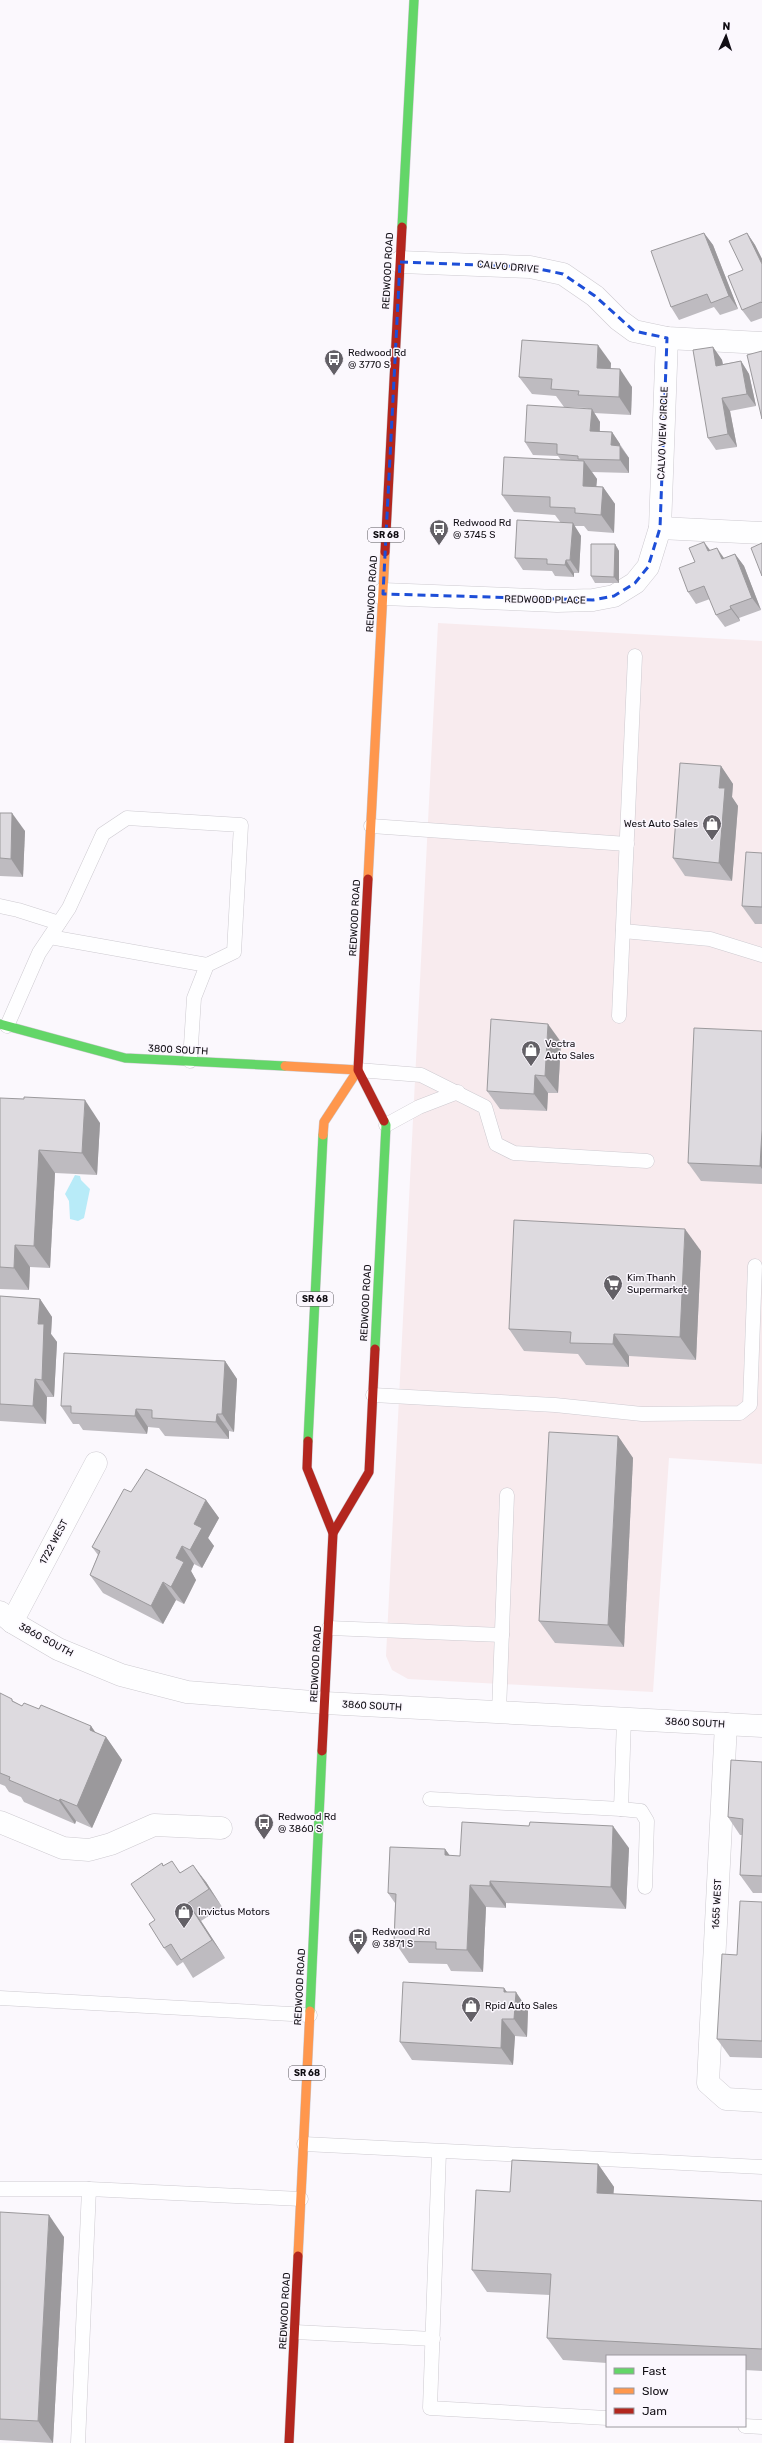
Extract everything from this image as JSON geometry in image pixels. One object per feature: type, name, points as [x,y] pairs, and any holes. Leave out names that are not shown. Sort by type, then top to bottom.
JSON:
[{"type":"main road","name":"REDWOOD ROAD","points":[[333,1533],[369,1472],[386,1125],[358,1070],[414,0]]},
{"type":"main road","name":"3800 SOUTH","points":[[4,1025],[125,1058],[358,1070]]},
{"type":"main road","name":"REDWOOD ROAD","points":[[290,2443],[333,1533],[307,1468],[324,1122],[358,1070]]},
{"type":"street","name":"CALVO DRIVE","points":[[400,262],[530,267],[563,274],[595,296],[619,320],[634,331],[667,338],[762,343]]},
{"type":"street","name":"CALVO VIEW CIRCLE","points":[[660,528],[667,338]]},
{"type":"street","name":"REDWOOD PLACE","points":[[383,594],[557,601],[593,600],[614,596],[635,583],[648,567],[660,528]]},
{"type":"street","points":[[660,528],[762,533]]},
{"type":"street","name":"1722 WEST","points":[[6,1617],[96,1463]]},
{"type":"street","name":"3860 SOUTH","points":[[6,1617],[58,1649],[120,1675],[187,1692],[325,1703],[762,1726]]},
{"type":"street","name":"1655 WEST","points":[[726,1724],[708,2083],[726,2099],[762,2101]]},
{"type":"street","points":[[0,1822],[63,1848],[89,1850],[111,1844],[154,1825],[221,1828]]},
{"type":"lane","points":[[619,1016],[635,656]]},
{"type":"lane","points":[[4,1025],[38,954],[69,908],[103,834],[127,818],[241,825],[234,952],[207,965],[50,937]]},
{"type":"lane","points":[[371,826],[627,844]]},
{"type":"lane","points":[[0,906],[59,923]]},
{"type":"lane","points":[[623,931],[710,939],[762,955]]},
{"type":"lane","points":[[190,1061],[194,998],[207,965]]},
{"type":"lane","points":[[358,1070],[421,1075],[458,1092],[485,1107],[496,1144],[514,1153],[647,1161]]},
{"type":"lane","points":[[386,1125],[419,1107],[458,1092]]},
{"type":"lane","points":[[373,1395],[555,1405],[642,1414],[740,1413],[750,1405],[755,1266]]},
{"type":"lane","points":[[499,1712],[507,1495]]},
{"type":"lane","points":[[329,1628],[502,1635]]},
{"type":"lane","points":[[621,1809],[624,1719]]},
{"type":"lane","points":[[430,1799],[641,1811],[647,1821],[645,1887]]},
{"type":"lane","points":[[0,1998],[310,2015]]},
{"type":"lane","points":[[304,2144],[439,2152],[762,2167]]},
{"type":"lane","points":[[439,2152],[430,2408],[606,2418]]},
{"type":"lane","points":[[0,2189],[89,2189],[301,2199]]},
{"type":"lane","points":[[78,2443],[89,2189]]},
{"type":"lane","points":[[295,2332],[433,2339]]},
{"type":"lane","points":[[746,2426],[762,2427]]},
{"type":"highlighted area","points":[[400,262],[530,267],[563,274],[595,296],[634,331],[667,338],[660,528],[648,567],[635,583],[614,596],[593,600],[383,594]]},
{"type":"shaded area","points":[[438,623],[762,641],[762,1464],[669,1458],[653,1692],[408,1679],[392,1670],[386,1656]]},
{"type":"water","points":[[75,1175],[80,1176],[81,1180],[90,1189],[84,1218],[78,1221],[70,1219],[69,1201],[65,1194]]},
{"type":"building","points":[[704,233],[729,296],[711,303],[707,294],[671,307],[651,251]]},
{"type":"building","points":[[747,233],[762,264],[762,303],[761,302],[742,310],[728,276],[743,270],[729,241]]},
{"type":"building","points":[[522,340],[598,345],[597,368],[620,369],[619,397],[578,395],[579,391],[551,389],[552,379],[519,377]]},
{"type":"building","points":[[713,347],[716,366],[741,361],[747,394],[722,398],[728,434],[708,438],[693,350]]},
{"type":"building","points":[[762,351],[762,419],[747,355]]},
{"type":"building","points":[[527,405],[592,409],[590,431],[612,432],[611,445],[620,446],[620,460],[578,459],[578,456],[557,454],[557,444],[525,442]]},
{"type":"building","points":[[504,457],[584,461],[583,486],[603,487],[601,515],[575,513],[575,508],[550,507],[550,497],[502,495]]},
{"type":"building","points":[[517,520],[573,523],[570,560],[566,560],[565,565],[547,564],[547,559],[515,558]]},
{"type":"building","points":[[704,542],[708,551],[717,548],[722,559],[735,554],[752,598],[730,606],[731,609],[716,615],[704,586],[688,592],[679,568],[695,562],[689,548]]},
{"type":"building","points":[[762,543],[762,576],[751,548]]},
{"type":"building","points":[[591,544],[615,544],[614,577],[591,576]]},
{"type":"building","points":[[680,763],[721,766],[719,788],[725,788],[719,863],[673,858]]},
{"type":"building","points":[[0,813],[12,813],[11,859],[0,858]]},
{"type":"building","points":[[746,852],[762,853],[762,907],[742,906]]},
{"type":"building","points":[[491,1019],[548,1024],[545,1076],[535,1075],[534,1094],[487,1091]]},
{"type":"building","points":[[694,1028],[762,1031],[762,1130],[760,1166],[688,1163]]},
{"type":"building","points":[[24,1097],[85,1100],[82,1153],[39,1150],[34,1246],[15,1245],[14,1268],[0,1267],[0,1098],[24,1099]]},
{"type":"building","name":"Kim Thanh Supermarket","points":[[514,1220],[685,1229],[680,1337],[614,1334],[613,1344],[570,1343],[571,1332],[509,1329]]},
{"type":"building","points":[[0,1296],[40,1299],[38,1324],[44,1324],[42,1380],[35,1379],[33,1406],[0,1404]]},
{"type":"building","points":[[64,1353],[225,1361],[222,1414],[217,1414],[216,1422],[152,1418],[152,1410],[136,1409],[135,1416],[71,1413],[71,1406],[61,1406]]},
{"type":"building","points":[[549,1432],[618,1436],[608,1625],[539,1621]]},
{"type":"building","points":[[146,1469],[206,1500],[194,1524],[202,1528],[190,1550],[182,1546],[176,1558],[184,1562],[171,1587],[163,1582],[151,1606],[90,1575],[100,1551],[92,1547],[124,1489],[131,1492]]},
{"type":"building","points":[[0,1693],[22,1706],[24,1703],[39,1709],[41,1705],[91,1726],[90,1730],[106,1737],[77,1806],[60,1799],[59,1801],[9,1780],[10,1777],[0,1773]]},
{"type":"building","points":[[731,1760],[762,1762],[762,1876],[740,1875],[743,1819],[728,1817]]},
{"type":"building","points":[[462,1822],[529,1826],[530,1822],[613,1826],[611,1887],[490,1881],[490,1886],[470,1885],[467,1950],[436,1949],[436,1942],[394,1941],[396,1894],[388,1893],[390,1847],[445,1849],[445,1855],[460,1856]]},
{"type":"building","name":"Invictus Motors","points":[[172,1861],[180,1873],[193,1865],[209,1889],[188,1903],[212,1940],[181,1960],[171,1944],[164,1948],[149,1924],[155,1920],[131,1884],[162,1863],[163,1866]]},
{"type":"building","points":[[740,1901],[762,1902],[762,2041],[717,2039],[722,1954],[737,1955]]},
{"type":"building","name":"Rpid Auto Sales","points":[[403,1982],[504,1988],[504,1992],[516,1992],[514,2019],[502,2019],[501,2048],[400,2042]]},
{"type":"building","points":[[512,2160],[598,2164],[597,2193],[762,2201],[762,2349],[547,2338],[551,2274],[472,2270],[476,2190],[510,2192]]},
{"type":"building","points":[[0,2212],[49,2215],[38,2421],[0,2419]]},
{"type":"traffic: fast","points":[[402,227],[414,0]]},
{"type":"traffic: fast","points":[[0,1024],[125,1058],[285,1066]]},
{"type":"traffic: fast","points":[[375,1349],[386,1125],[384,1121]]},
{"type":"traffic: fast","points":[[308,1441],[323,1135]]},
{"type":"traffic: fast","points":[[310,2011],[322,1751]]},
{"type":"traffic: slow","points":[[368,879],[385,552]]},
{"type":"traffic: slow","points":[[285,1066],[358,1070]]},
{"type":"traffic: slow","points":[[323,1135],[324,1122],[358,1070]]},
{"type":"traffic: slow","points":[[298,2256],[310,2011]]},
{"type":"traffic: jam","points":[[385,552],[402,227]]},
{"type":"traffic: jam","points":[[368,879],[358,1070],[384,1121]]},
{"type":"traffic: jam","points":[[333,1533],[369,1472],[375,1349]]},
{"type":"traffic: jam","points":[[308,1441],[307,1468],[333,1533],[322,1751]]},
{"type":"traffic: jam","points":[[289,2443],[298,2256]]},
{"type":"place","name":"Redwood Rd @ 3770 S","points":[[334,376]]},
{"type":"place","name":"Redwood Rd @ 3745 S","points":[[439,546]]},
{"type":"place","name":"West Auto Sales","points":[[712,841]]},
{"type":"place","name":"Vectra Auto Sales","points":[[531,1067]]},
{"type":"place","name":"Kim Thanh Supermarket","points":[[613,1301]]},
{"type":"place","name":"Redwood Rd @ 3860 S","points":[[264,1840]]},
{"type":"place","name":"Invictus Motors","points":[[184,1929]]},
{"type":"place","name":"Redwood Rd @ 3871 S","points":[[358,1955]]},
{"type":"place","name":"Rpid Auto Sales","points":[[471,2023]]}]
